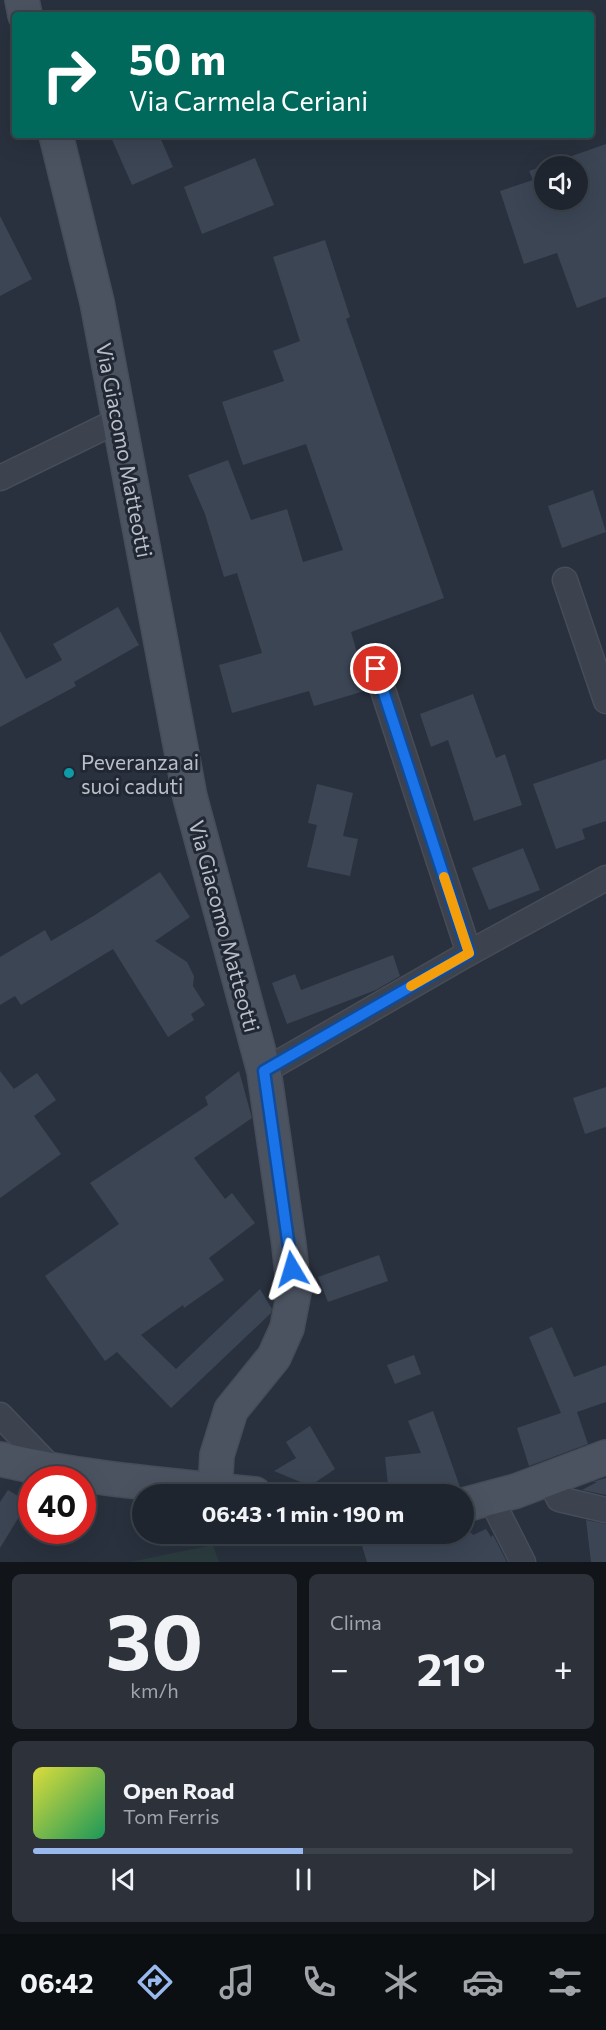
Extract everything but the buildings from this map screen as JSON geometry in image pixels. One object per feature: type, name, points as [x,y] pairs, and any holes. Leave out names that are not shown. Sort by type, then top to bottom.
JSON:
[{"type":"street","name":"Via Giacomo Matteotti","points":[[57,138],[97,302],[190,797],[264,1071],[294,1292],[287,1328],[274,1357],[231,1410],[217,1455],[215,1484]]},
{"type":"street","points":[[0,478],[119,420]]},
{"type":"street","points":[[565,580],[606,701]]},
{"type":"street","points":[[376,669],[469,953]]},
{"type":"street","points":[[264,1071],[469,953],[606,878]]},
{"type":"street","points":[[0,1415],[49,1466]]},
{"type":"street","points":[[523,1562],[477,1502],[549,1479],[606,1457]]},
{"type":"street","points":[[0,1459],[28,1466]]},
{"type":"street","points":[[96,1478],[139,1484]]},
{"type":"street","points":[[549,1479],[559,1499],[606,1510]]},
{"type":"shaded area","points":[[213,1545],[219,1562],[130,1562]]},
{"type":"slow traffic","points":[[411,986],[469,953],[444,877]]},
{"type":"place","name":"Peveranza ai suoi caduti","points":[[69,773]]},
{"type":"route","points":[[292,1269],[264,1071],[469,953],[376,669]]}]
